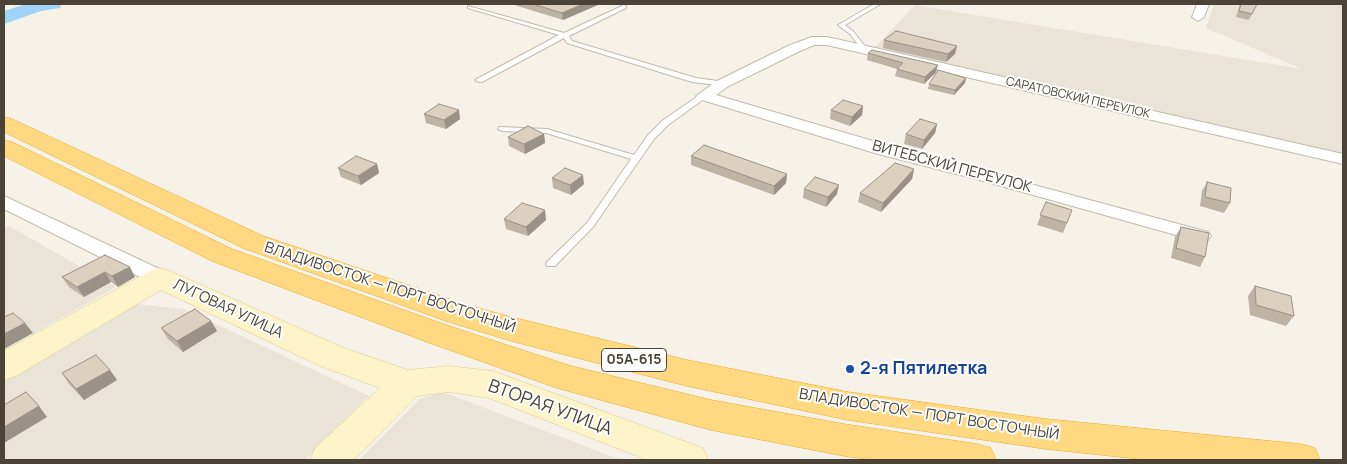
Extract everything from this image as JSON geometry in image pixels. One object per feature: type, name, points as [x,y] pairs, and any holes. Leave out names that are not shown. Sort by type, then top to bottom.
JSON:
[{"type":"highway","name":"ВЛАДИВОСТОК — ПОРТ ВОСТОЧНЫЙ","points":[[4,124],[253,242],[457,313],[511,329],[687,372],[848,406],[1046,434],[1301,460]]},
{"type":"highway","name":"ВЛАДИВОСТОК — ПОРТ ВОСТОЧНЫЙ","points":[[4,147],[222,255],[438,334],[569,378],[710,415],[844,440],[977,460]]},
{"type":"main road","name":"ЛУГОВАЯ УЛИЦА","points":[[4,367],[160,278],[332,357],[407,384]]},
{"type":"main road","name":"ВТОРАЯ УЛИЦА","points":[[407,384],[449,378],[493,385],[689,460]]},
{"type":"main road","points":[[329,460],[407,384]]},
{"type":"street","points":[[1198,17],[1203,4]]},
{"type":"street","name":"САРАТОВСКИЙ ПЕРЕУЛОК","points":[[722,84],[812,41],[835,42],[1343,159]]},
{"type":"street","points":[[704,96],[722,84]]},
{"type":"street","name":"ВИТЕБСКИЙ ПЕРЕУЛОК","points":[[704,96],[884,150],[982,175],[1201,236]]},
{"type":"street","points":[[9,210],[160,278]]},
{"type":"lane","points":[[864,49],[852,33],[841,25],[878,4]]},
{"type":"lane","points":[[470,7],[564,35],[569,42],[695,80],[722,84]]},
{"type":"lane","points":[[479,80],[564,35],[624,7]]},
{"type":"lane","points":[[551,264],[590,225],[624,179],[651,137],[665,123],[704,96]]},
{"type":"lane","points":[[502,129],[547,131],[636,158]]},
{"type":"shaded area","points":[[1214,4],[1343,4],[1343,156],[875,47],[915,5],[1302,69],[1206,28]]},
{"type":"shaded area","points":[[9,226],[116,287],[4,350],[4,228]]},
{"type":"shaded area","points":[[136,304],[184,309],[369,396],[305,460],[4,460],[4,381]]},
{"type":"shaded area","points":[[443,392],[621,460],[359,460],[420,399]]},
{"type":"building","points":[[533,4],[583,4],[562,13]]},
{"type":"building","points":[[1241,4],[1257,4],[1252,14],[1239,11]]},
{"type":"building","points":[[896,31],[957,46],[948,54],[884,40]]},
{"type":"building","points":[[872,50],[938,65],[925,77],[897,69],[903,63],[868,53]]},
{"type":"building","points":[[938,70],[966,78],[955,90],[929,84]]},
{"type":"building","points":[[843,100],[863,106],[852,117],[831,110]]},
{"type":"building","points":[[439,104],[459,110],[444,120],[424,114]]},
{"type":"building","points":[[920,119],[937,124],[924,140],[906,134]]},
{"type":"building","points":[[528,126],[544,134],[524,144],[508,137]]},
{"type":"building","points":[[704,145],[787,174],[774,186],[691,156]]},
{"type":"building","points":[[356,156],[377,164],[358,176],[338,168]]},
{"type":"building","points":[[895,163],[914,169],[883,203],[860,193]]},
{"type":"building","points":[[565,168],[583,175],[570,185],[552,178]]},
{"type":"building","points":[[815,177],[839,185],[828,197],[804,189]]},
{"type":"building","points":[[1207,182],[1231,188],[1230,203],[1205,197]]},
{"type":"building","points":[[1046,202],[1072,210],[1067,223],[1040,215]]},
{"type":"building","points":[[522,203],[545,210],[526,227],[504,219]]},
{"type":"building","points":[[1181,227],[1209,233],[1205,257],[1176,248]]},
{"type":"building","points":[[105,255],[130,267],[112,276],[105,272],[77,287],[62,277]]},
{"type":"building","points":[[1255,286],[1291,296],[1294,316],[1256,305]]},
{"type":"building","points":[[195,309],[211,321],[177,341],[161,328]]},
{"type":"building","points":[[13,313],[25,323],[4,334],[4,317]]},
{"type":"building","points":[[96,355],[110,370],[76,389],[62,373]]},
{"type":"building","points":[[26,392],[39,406],[4,427],[4,405]]},
{"type":"waterway","points":[[4,18],[38,6],[53,4]]},
{"type":"place","name":"2-я Пятилетка","points":[[850,369]]}]
